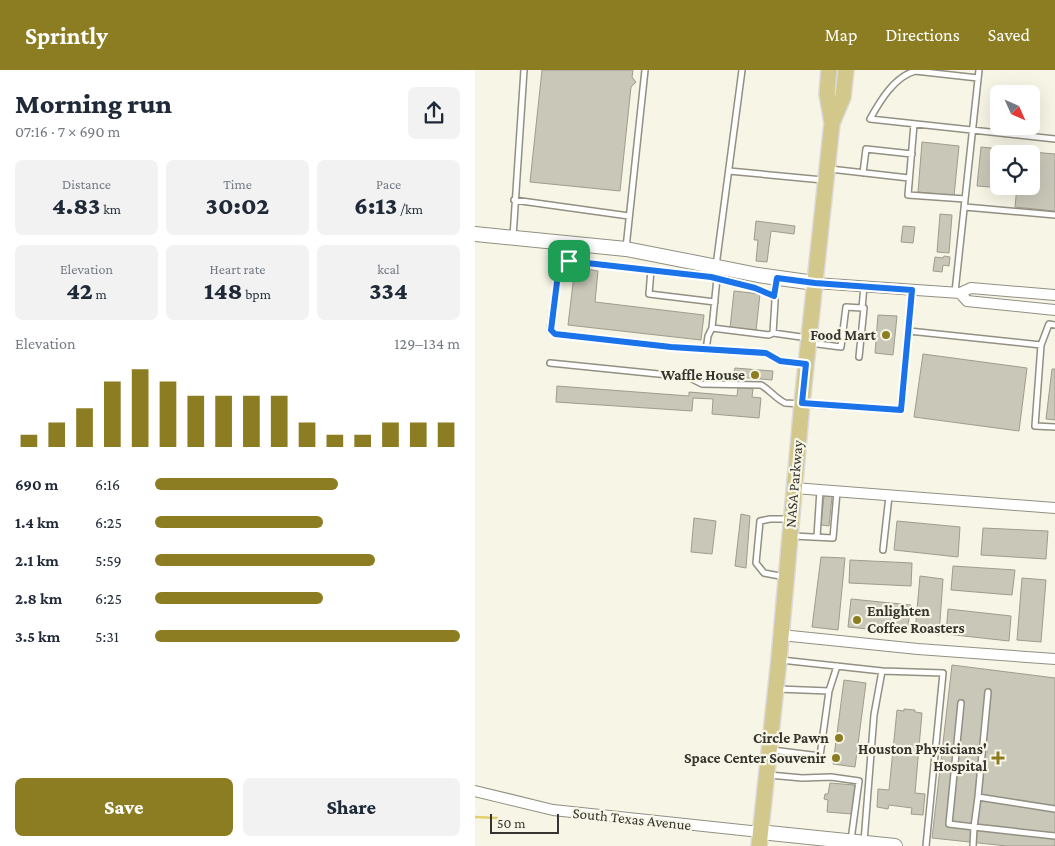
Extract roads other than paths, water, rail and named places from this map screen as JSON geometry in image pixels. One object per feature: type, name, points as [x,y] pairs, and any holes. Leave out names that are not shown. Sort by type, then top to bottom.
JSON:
[{"type":"main road","name":"NASA Parkway","points":[[829,70],[827,94],[832,123]]},
{"type":"main road","name":"NASA Parkway","points":[[759,839],[779,659],[789,536],[826,174],[832,123],[843,97],[846,70]]},
{"type":"street","points":[[475,234],[626,249],[714,272],[815,283],[958,293],[971,288],[1055,296]]},
{"type":"street","points":[[958,293],[967,301],[1055,310]]},
{"type":"street","points":[[794,488],[821,497],[901,496],[1055,508]]},
{"type":"street","points":[[781,635],[918,649],[1055,659]]},
{"type":"street","name":"South Texas Avenue","points":[[475,791],[553,810],[759,839]]},
{"type":"street","points":[[759,839],[895,846]]},
{"type":"lane","points":[[513,237],[524,70]]},
{"type":"lane","points":[[626,249],[645,70]]},
{"type":"lane","points":[[706,350],[708,336],[712,328],[715,302],[714,272],[729,172],[741,70]]},
{"type":"lane","points":[[958,293],[971,130],[979,70]]},
{"type":"lane","points":[[977,78],[915,72],[907,73],[877,105],[870,119],[1055,139]]},
{"type":"lane","points":[[914,124],[908,194],[965,199]]},
{"type":"lane","points":[[863,173],[865,149],[912,154]]},
{"type":"lane","points":[[729,172],[863,173],[909,178]]},
{"type":"lane","points":[[514,200],[629,216]]},
{"type":"lane","points":[[965,207],[1055,216]]},
{"type":"lane","points":[[774,296],[714,272],[651,270],[569,261],[563,265],[558,274],[551,330],[555,334],[706,350],[766,353],[780,361],[806,364]]},
{"type":"lane","points":[[651,270],[649,294],[715,302]]},
{"type":"lane","points":[[773,334],[774,296],[777,278]]},
{"type":"lane","points":[[859,356],[864,308],[862,308],[864,286]]},
{"type":"lane","points":[[550,363],[688,377],[702,384],[761,385],[769,389],[777,398],[785,403],[901,410],[912,290]]},
{"type":"lane","points":[[712,328],[773,334],[841,347],[846,307],[862,308]]},
{"type":"lane","points":[[1055,325],[1049,324],[1041,345],[1035,426],[1055,428]]},
{"type":"lane","points":[[909,331],[1041,345]]},
{"type":"lane","points":[[883,550],[889,496]]},
{"type":"lane","points":[[817,537],[821,497]]},
{"type":"lane","points":[[789,536],[833,538],[832,520],[835,498]]},
{"type":"lane","points":[[786,577],[764,573],[756,563],[760,521],[791,519]]},
{"type":"lane","points":[[779,659],[882,671],[943,674],[926,846]]},
{"type":"lane","points":[[769,750],[820,756],[829,691],[837,666]]},
{"type":"lane","points":[[852,843],[882,671]]},
{"type":"lane","points":[[775,689],[829,691]]},
{"type":"lane","points":[[973,846],[988,692]]},
{"type":"lane","points":[[961,704],[949,824],[1055,836]]},
{"type":"lane","points":[[766,775],[802,778],[831,777],[859,781],[852,843]]},
{"type":"lane","points":[[978,797],[1055,809]]},
{"type":"waterway","points":[[475,817],[497,818]]},
{"type":"place","name":"Food Mart","points":[[886,335]]},
{"type":"place","name":"Waffle House","points":[[755,375]]},
{"type":"place","name":"Enlighten Coffee Roasters","points":[[857,620]]},
{"type":"place","name":"Circle Pawn","points":[[839,738]]},
{"type":"place","name":"Space Center Souvenir","points":[[836,758]]},
{"type":"place","name":"Houston Physicians' Hospital","points":[[998,758]]}]
